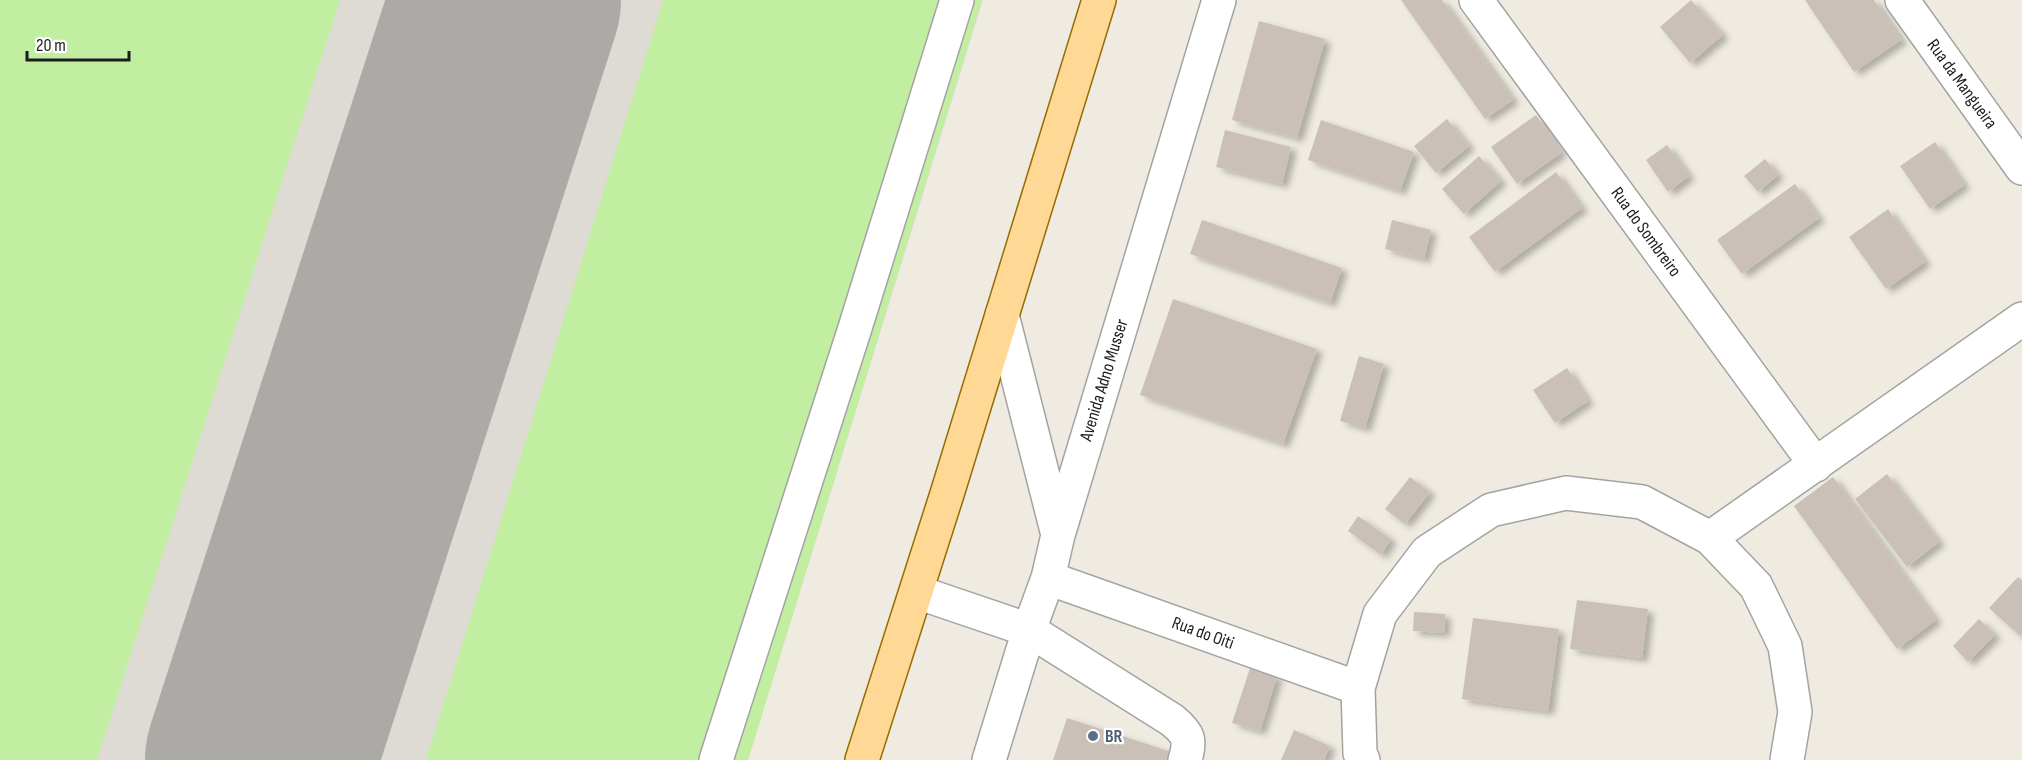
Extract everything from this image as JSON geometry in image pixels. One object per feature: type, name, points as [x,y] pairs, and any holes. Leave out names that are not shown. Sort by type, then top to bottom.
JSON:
[{"type":"main road","points":[[862,760],[1099,0]]},
{"type":"street","points":[[716,760],[859,317],[957,0]]},
{"type":"street","name":"Avenida Adno Musser","points":[[989,760],[1029,630],[1048,578],[1058,535],[1219,0]]},
{"type":"street","name":"Rua do Sombreiro","points":[[1476,0],[1815,465]]},
{"type":"street","name":"Rua da Mangueira","points":[[1902,0],[2022,168]]},
{"type":"street","points":[[1002,315],[1058,535]]},
{"type":"street","points":[[1710,538],[2022,319]]},
{"type":"street","points":[[1363,760],[1360,753],[1358,688],[1380,614],[1426,552],[1491,510],[1566,493],[1642,502],[1710,538],[1756,586],[1785,646],[1795,712],[1788,760]]},
{"type":"street","name":"Rua do Oiti","points":[[1048,578],[1358,688]]},
{"type":"street","points":[[916,592],[1029,630],[1172,720],[1187,737],[1189,746],[1185,760]]},
{"type":"shaded area","points":[[0,0],[983,0],[748,760],[0,760]]},
{"type":"green space","points":[[0,0],[340,0],[97,760],[0,760]]},
{"type":"green space","points":[[663,0],[982,0],[748,760],[426,760]]},
{"type":"building","points":[[1401,0],[1442,0],[1513,100],[1485,119]]},
{"type":"building","points":[[1691,0],[1723,35],[1690,63],[1660,27]]},
{"type":"building","points":[[1805,0],[1874,0],[1901,40],[1854,72]]},
{"type":"building","points":[[1259,21],[1325,39],[1297,138],[1232,120]]},
{"type":"building","points":[[1536,115],[1561,153],[1517,184],[1491,147]]},
{"type":"building","points":[[1447,119],[1469,146],[1436,173],[1414,146]]},
{"type":"building","points":[[1321,120],[1414,152],[1400,191],[1308,160]]},
{"type":"building","points":[[1225,130],[1291,147],[1282,184],[1216,167]]},
{"type":"building","points":[[1935,142],[1964,185],[1930,209],[1900,166]]},
{"type":"building","points":[[1667,145],[1689,176],[1668,192],[1646,160]]},
{"type":"building","points":[[1479,156],[1501,181],[1464,214],[1442,189]]},
{"type":"building","points":[[1765,159],[1778,175],[1758,192],[1744,176]]},
{"type":"building","points":[[1556,172],[1582,208],[1495,272],[1469,237]]},
{"type":"building","points":[[1795,184],[1819,218],[1742,274],[1717,240]]},
{"type":"building","points":[[1888,209],[1925,262],[1886,289],[1849,237]]},
{"type":"building","points":[[1202,220],[1342,268],[1330,303],[1190,254]]},
{"type":"building","points":[[1392,220],[1431,230],[1424,259],[1385,249]]},
{"type":"building","points":[[1173,299],[1317,349],[1283,444],[1140,395]]},
{"type":"building","points":[[1359,356],[1384,364],[1365,428],[1340,421]]},
{"type":"building","points":[[1567,368],[1588,401],[1555,423],[1533,390]]},
{"type":"building","points":[[1887,474],[1939,542],[1907,567],[1855,499]]},
{"type":"building","points":[[1410,477],[1430,492],[1405,524],[1385,509]]},
{"type":"building","points":[[1833,477],[1936,620],[1897,649],[1794,506]]},
{"type":"building","points":[[1358,516],[1391,539],[1381,555],[1348,531]]},
{"type":"building","points":[[2018,577],[2022,580],[2022,634],[2020,636],[1989,608]]},
{"type":"building","points":[[1577,600],[1648,609],[1642,658],[1570,649]]},
{"type":"building","points":[[1414,612],[1445,614],[1444,633],[1413,631]]},
{"type":"building","points":[[1473,618],[1559,629],[1548,711],[1462,699]]},
{"type":"building","points":[[1979,619],[1995,635],[1968,662],[1953,646]]},
{"type":"building","points":[[1250,668],[1277,676],[1260,731],[1232,723]]},
{"type":"building","name":"BR","points":[[1067,718],[1181,755],[1180,760],[1053,760]]},
{"type":"building","points":[[1294,730],[1330,746],[1324,760],[1281,760]]},
{"type":"runway","points":[[260,760],[506,0]]},
{"type":"place","name":"BR","points":[[1093,736]]}]
